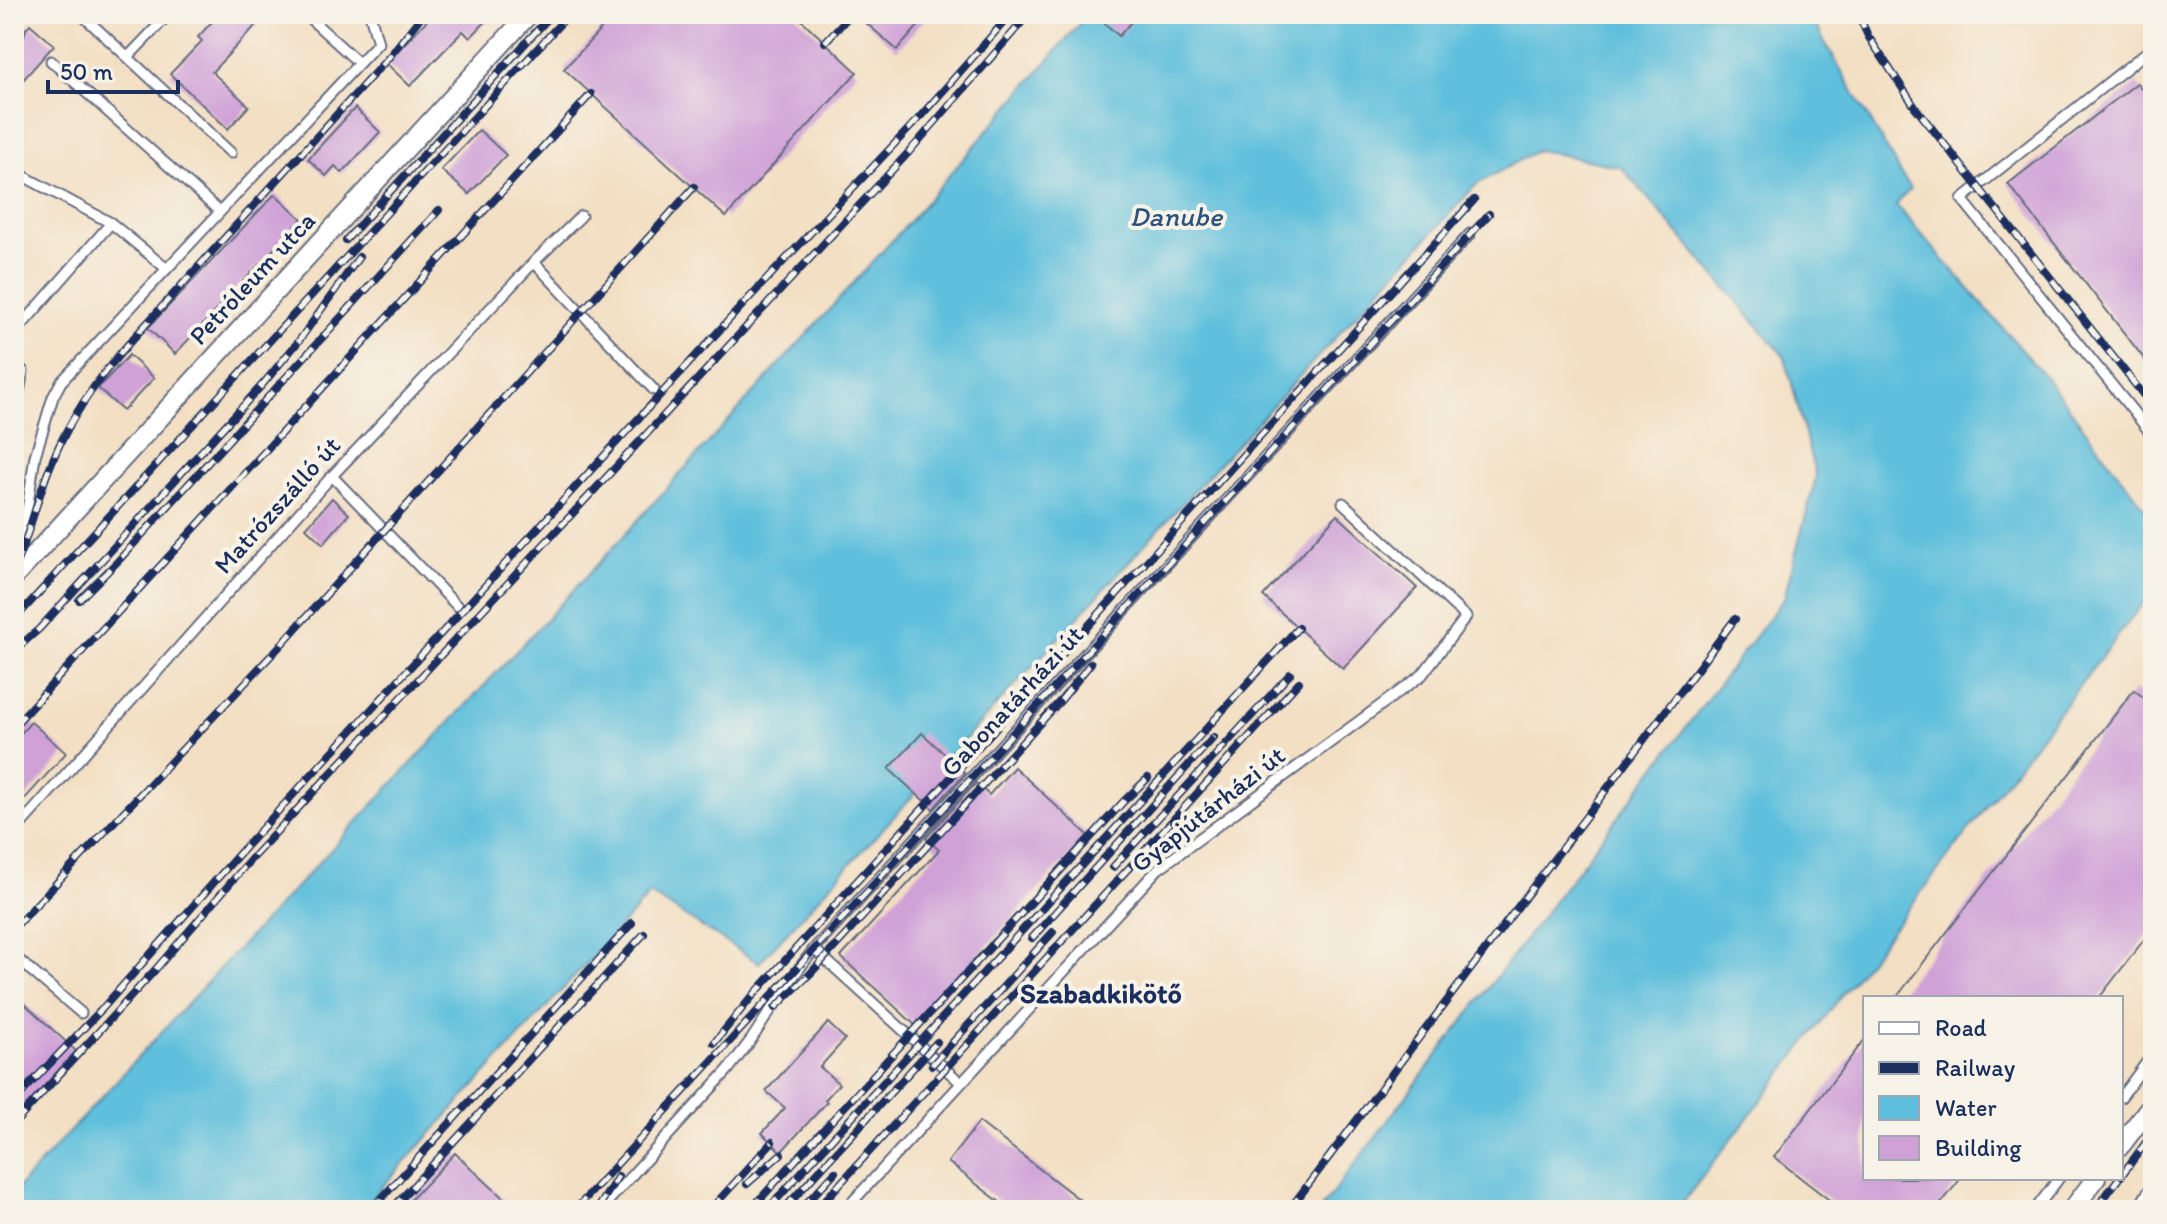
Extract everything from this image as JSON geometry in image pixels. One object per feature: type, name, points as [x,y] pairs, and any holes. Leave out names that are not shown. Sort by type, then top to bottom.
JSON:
[{"type":"street","name":"Petróleum utca","points":[[17,569],[529,14]]},
{"type":"street","points":[[2123,1142],[2153,1103]]},
{"type":"street","points":[[2072,1210],[2094,1180]]},
{"type":"lane","points":[[83,14],[231,153]]},
{"type":"lane","points":[[128,57],[169,14]]},
{"type":"lane","points":[[305,14],[359,63]]},
{"type":"lane","points":[[17,569],[35,456],[53,397],[61,382],[378,43],[370,14]]},
{"type":"lane","points":[[2153,47],[1962,199],[2153,436]]},
{"type":"lane","points":[[51,61],[220,212]]},
{"type":"lane","points":[[14,171],[111,223],[167,269]]},
{"type":"lane","name":"Matrózszálló út","points":[[14,832],[332,476],[581,216]]},
{"type":"lane","points":[[14,334],[111,223]]},
{"type":"lane","name":"Gabonatárházi út","points":[[600,1210],[728,1070],[814,949],[1470,234]]},
{"type":"lane","points":[[534,262],[654,390]]},
{"type":"lane","points":[[14,363],[23,371],[14,418]]},
{"type":"lane","points":[[332,476],[457,606]]},
{"type":"lane","name":"Gyapjútárházi út","points":[[845,1210],[1158,869],[1422,675],[1466,617],[1343,503]]},
{"type":"lane","points":[[14,514],[17,569]]},
{"type":"lane","points":[[814,949],[961,1083]]},
{"type":"lane","points":[[14,956],[81,1013]]},
{"type":"lane","points":[[2123,1094],[2153,1054]]},
{"type":"lane","points":[[2035,1210],[2058,1180]]},
{"type":"lane","points":[[2137,1210],[2153,1184]]},
{"type":"water","name":"Danube","points":[[1088,14],[1811,14],[1910,189],[1896,205],[2048,380],[2153,520],[2153,590],[1677,1210],[1320,1210],[1784,598],[1816,477],[1785,357],[1621,167],[1538,150],[1476,185],[759,963],[650,894],[361,1210],[14,1210],[14,1192],[610,551],[909,222]]},
{"type":"building","points":[[219,14],[247,14],[257,24],[212,72],[249,106],[228,129],[170,74],[202,41],[198,37]]},
{"type":"building","points":[[433,14],[493,14],[470,38],[463,31],[410,86],[386,63]]},
{"type":"building","points":[[615,14],[795,14],[857,72],[726,217],[564,69]]},
{"type":"building","points":[[856,14],[929,14],[897,50]]},
{"type":"building","points":[[1094,14],[1138,14],[1119,36]]},
{"type":"building","points":[[30,24],[54,45],[14,90],[14,42],[24,36]]},
{"type":"building","points":[[2137,83],[2153,104],[2153,370],[2008,184]]},
{"type":"building","points":[[355,108],[380,132],[342,173],[335,166],[326,176],[308,159]]},
{"type":"building","points":[[479,130],[506,155],[469,194],[441,170]]},
{"type":"building","points":[[275,194],[302,219],[175,354],[148,328]]},
{"type":"building","points":[[129,355],[154,378],[123,411],[98,388]]},
{"type":"building","points":[[332,498],[349,514],[323,544],[306,528]]},
{"type":"building","points":[[1337,515],[1417,588],[1343,669],[1263,596]]},
{"type":"building","points":[[2134,690],[2153,705],[2153,928],[2101,996],[1898,996]]},
{"type":"building","points":[[31,722],[66,753],[14,811],[14,741]]},
{"type":"building","points":[[922,733],[965,773],[933,809],[889,769]]},
{"type":"building","points":[[1014,767],[1088,835],[915,1025],[841,957],[939,850],[926,838],[976,783],[989,795]]},
{"type":"building","points":[[14,994],[76,1051],[14,1119]]},
{"type":"building","points":[[828,1023],[845,1039],[820,1067],[839,1084],[825,1100],[827,1102],[781,1152],[762,1133],[785,1108],[766,1091]]},
{"type":"building","points":[[1863,1042],[1863,1180],[1959,1180],[1936,1210],[1842,1210],[1774,1157]]},
{"type":"building","points":[[979,1122],[1093,1210],[1010,1210],[948,1162]]},
{"type":"building","points":[[455,1153],[516,1210],[401,1210]]},
{"type":"railway","points":[[14,568],[59,445],[96,384],[130,342],[389,57],[423,14]]},
{"type":"railway","points":[[346,240],[552,14]]},
{"type":"railway","points":[[14,620],[569,14]]},
{"type":"railway","points":[[825,42],[851,14]]},
{"type":"railway","points":[[14,1101],[102,1009],[246,846],[749,298],[919,118],[1011,14]]},
{"type":"railway","points":[[14,1124],[252,858],[909,152],[1029,14]]},
{"type":"railway","points":[[1858,14],[1868,36],[1915,107],[2153,407]]},
{"type":"railway","points":[[14,726],[591,94]]},
{"type":"railway","points":[[14,928],[279,647],[694,187]]},
{"type":"railway","points":[[714,1043],[750,999],[1474,200]]},
{"type":"railway","points":[[79,600],[439,210]]},
{"type":"railway","points":[[575,1210],[1489,214]]},
{"type":"railway","points":[[14,651],[39,629],[263,384],[298,342],[359,257]]},
{"type":"railway","points":[[1289,1210],[1735,619]]},
{"type":"railway","points":[[767,1210],[1298,628]]},
{"type":"railway","points":[[775,1008],[810,974],[1062,699],[1091,663]]},
{"type":"railway","points":[[1113,867],[1290,674]]},
{"type":"railway","points":[[816,1210],[1299,682]]},
{"type":"railway","points":[[1032,938],[1214,737]]},
{"type":"railway","points":[[750,1210],[1148,778]]},
{"type":"railway","points":[[371,1210],[632,923]]},
{"type":"railway","points":[[932,1065],[1053,932]]},
{"type":"railway","points":[[391,1210],[644,934]]},
{"type":"railway","points":[[783,1210],[937,1042]]},
{"type":"railway","points":[[2123,1173],[2153,1133]]},
{"type":"railway","points":[[710,1210],[772,1142]]},
{"type":"railway","points":[[747,1184],[781,1154]]},
{"type":"railway","points":[[800,1210],[835,1172]]},
{"type":"railway","points":[[597,1210],[618,1176]]},
{"type":"railway","points":[[2095,1210],[2118,1180]]},
{"type":"district","name":"Szabadkikötő","points":[[1101,993]]}]
